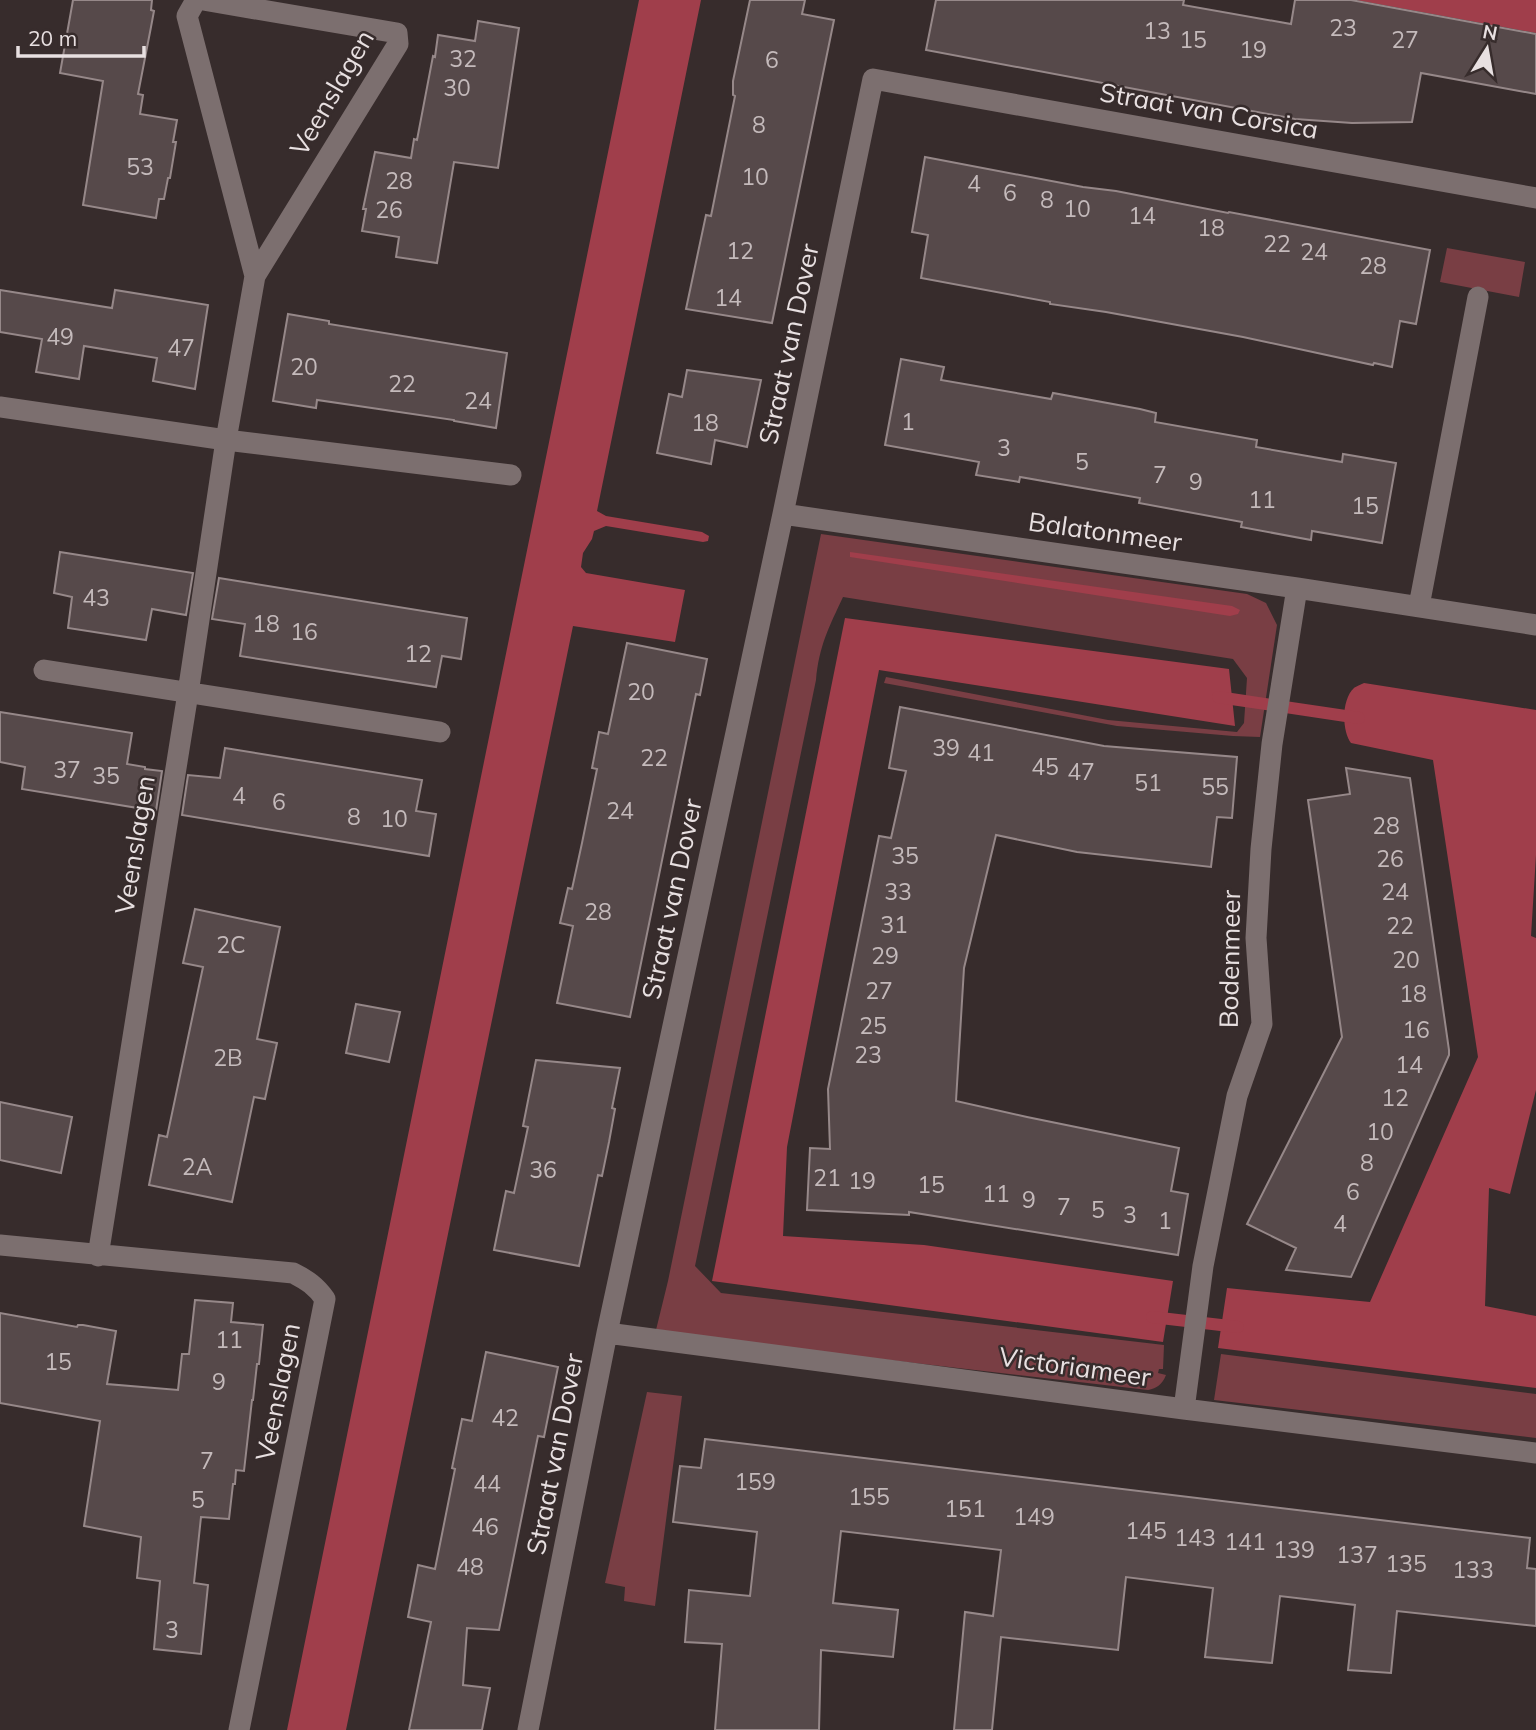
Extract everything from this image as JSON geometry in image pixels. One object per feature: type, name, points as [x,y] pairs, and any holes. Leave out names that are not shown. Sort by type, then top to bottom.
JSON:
[{"type":"street","name":"Veenslagen","points":[[196,0],[187,16],[255,276]]},
{"type":"street","name":"Veenslagen","points":[[98,1256],[226,440],[255,276],[398,44],[397,33],[203,0]]},
{"type":"street","name":"Straat van Corsica","points":[[873,79],[1536,198]]},
{"type":"street","name":"Straat van Dover","points":[[528,1730],[607,1333],[783,514],[873,79]]},
{"type":"street","points":[[1419,606],[1478,297]]},
{"type":"street","points":[[0,407],[226,440],[511,475]]},
{"type":"street","name":"Balatonmeer","points":[[783,514],[1536,625]]},
{"type":"street","name":"Bodenmeer","points":[[1184,1409],[1201,1280],[1237,1096],[1262,1024],[1256,938],[1261,849],[1274,731],[1297,588]]},
{"type":"street","points":[[44,670],[440,732]]},
{"type":"street","name":"Veenslagen","points":[[0,1245],[293,1273],[318,1289],[325,1299],[239,1730]]},
{"type":"street","name":"Victoriameer","points":[[607,1333],[1536,1453]]},
{"type":"shaded area","points":[[639,0],[701,0],[597,511],[606,516],[702,532],[709,536],[708,541],[606,526],[594,531],[583,553],[581,567],[586,573],[685,590],[675,642],[573,626],[346,1730],[287,1730]]},
{"type":"shaded area","points":[[1356,0],[1536,0],[1536,33]]},
{"type":"shaded area","points":[[1447,248],[1525,262],[1519,297],[1440,282]]},
{"type":"shaded area","points":[[821,534],[1247,594],[1266,603],[1277,625],[1260,737],[1233,736],[1117,726],[884,683],[886,677],[1108,720],[1237,732],[1244,723],[1247,678],[1233,659],[843,597],[822,647],[695,1266],[721,1293],[1164,1345],[1163,1369],[1159,1369],[1158,1373],[1166,1375],[1161,1384],[1154,1388],[1148,1390],[682,1336],[656,1330]]},
{"type":"shaded area","points":[[850,552],[1232,606],[1240,610],[1238,614],[1230,616],[850,557]]},
{"type":"shaded area","points":[[845,618],[1229,669],[1235,726],[879,670],[787,1147],[783,1236],[924,1245],[1173,1281],[1163,1342],[712,1281]]},
{"type":"shaded area","points":[[1364,683],[1536,710],[1536,855],[1531,936],[1536,938],[1536,1090],[1510,1194],[1489,1188],[1485,1306],[1536,1316],[1536,1388],[1218,1348],[1227,1288],[1370,1302],[1478,1057],[1433,760],[1351,743],[1346,731],[1345,708],[1350,693]]},
{"type":"shaded area","points":[[1221,1354],[1536,1394],[1536,1438],[1214,1400]]},
{"type":"shaded area","points":[[647,1392],[682,1396],[655,1606],[624,1601],[625,1587],[605,1583]]},
{"type":"building","points":[[73,0],[152,0],[151,10],[154,11],[138,94],[143,95],[140,114],[177,120],[170,178],[164,199],[159,199],[156,218],[83,205],[103,81],[60,73]]},
{"type":"building","points":[[750,0],[805,0],[802,14],[834,20],[772,323],[686,309],[706,215],[711,216],[735,96],[733,81]]},
{"type":"building","points":[[936,0],[1184,0],[1183,5],[1291,24],[1295,0],[1351,0],[1536,34],[1536,94],[1421,73],[1412,122],[1352,123],[1295,119],[926,50]]},
{"type":"building","points":[[478,21],[519,28],[498,168],[454,162],[437,263],[396,257],[399,237],[362,231],[366,209],[363,209],[375,152],[411,158],[438,35],[475,41]]},
{"type":"building","points":[[925,157],[1430,250],[1416,324],[1400,321],[1392,367],[921,278],[928,235],[912,232]]},
{"type":"building","points":[[0,290],[112,308],[115,290],[208,305],[195,389],[153,381],[157,358],[84,346],[79,379],[36,372],[42,339],[0,332]]},
{"type":"building","points":[[288,314],[329,321],[329,324],[507,353],[496,428],[317,400],[316,408],[273,401]]},
{"type":"building","points":[[901,359],[944,367],[941,380],[1051,399],[1053,393],[1140,409],[1156,413],[1155,422],[1257,440],[1256,447],[1342,462],[1343,454],[1396,463],[1382,543],[1312,531],[1311,540],[1241,527],[1242,522],[1139,503],[1140,498],[1020,477],[1019,482],[976,475],[979,462],[885,445]]},
{"type":"building","points":[[687,370],[761,380],[747,447],[715,440],[711,464],[657,453],[669,394],[682,397]]},
{"type":"building","points":[[60,552],[193,573],[186,615],[152,609],[146,640],[68,628],[72,597],[54,593]]},
{"type":"building","points":[[219,578],[467,618],[461,659],[442,656],[436,687],[240,656],[245,624],[212,619]]},
{"type":"building","points":[[627,643],[707,659],[700,695],[696,694],[630,1017],[557,1003],[573,926],[560,923],[568,888],[572,889],[582,843],[597,769],[592,768],[599,732],[608,734]]},
{"type":"building","points":[[900,707],[1104,746],[1237,757],[1232,818],[1217,817],[1211,867],[1077,852],[996,835],[964,968],[956,1101],[1179,1148],[1171,1191],[1188,1194],[1178,1255],[909,1212],[909,1215],[807,1210],[810,1148],[830,1149],[828,1089],[879,836],[891,838],[906,771],[889,768]]},
{"type":"building","points":[[0,712],[132,733],[127,764],[162,771],[156,811],[22,789],[25,767],[0,762]]},
{"type":"building","points":[[225,748],[422,780],[416,811],[436,814],[429,856],[182,815],[188,775],[220,778]]},
{"type":"building","points":[[1346,768],[1410,778],[1449,1050],[1351,1277],[1286,1270],[1296,1248],[1247,1224],[1342,1037],[1308,800],[1350,794]]},
{"type":"building","points":[[195,909],[280,927],[257,1039],[277,1043],[265,1099],[254,1097],[232,1202],[149,1185],[159,1135],[167,1137],[203,967],[183,963]]},
{"type":"building","points":[[356,1004],[400,1012],[389,1062],[346,1053]]},
{"type":"building","points":[[536,1060],[620,1068],[602,1176],[598,1175],[579,1266],[494,1250],[506,1191],[514,1193],[528,1127],[523,1126]]},
{"type":"building","points":[[0,1102],[72,1117],[61,1173],[0,1160]]},
{"type":"building","points":[[195,1300],[233,1303],[231,1322],[263,1325],[244,1471],[236,1470],[229,1519],[201,1517],[194,1583],[208,1585],[201,1654],[154,1649],[160,1581],[137,1578],[141,1537],[84,1526],[100,1421],[0,1403],[0,1313],[116,1331],[107,1384],[178,1390],[182,1354],[189,1354]]},
{"type":"building","points":[[486,1352],[558,1367],[544,1437],[538,1436],[499,1630],[467,1628],[463,1685],[490,1688],[482,1730],[409,1730],[431,1622],[408,1617],[418,1565],[435,1569],[462,1419],[472,1421]]},
{"type":"building","points":[[705,1439],[1530,1538],[1527,1568],[1536,1569],[1536,1626],[1397,1611],[1391,1673],[1348,1670],[1355,1605],[1280,1596],[1272,1663],[1205,1657],[1213,1588],[1126,1577],[1118,1650],[1001,1637],[992,1730],[954,1730],[965,1612],[993,1616],[1001,1550],[841,1531],[833,1603],[898,1610],[893,1657],[821,1650],[819,1730],[715,1730],[722,1644],[685,1642],[689,1590],[750,1596],[757,1532],[673,1522],[680,1466],[701,1468]]},
{"type":"waterway","points":[[1218,697],[1359,718]]},
{"type":"waterway","points":[[1152,1317],[1238,1327]]}]
